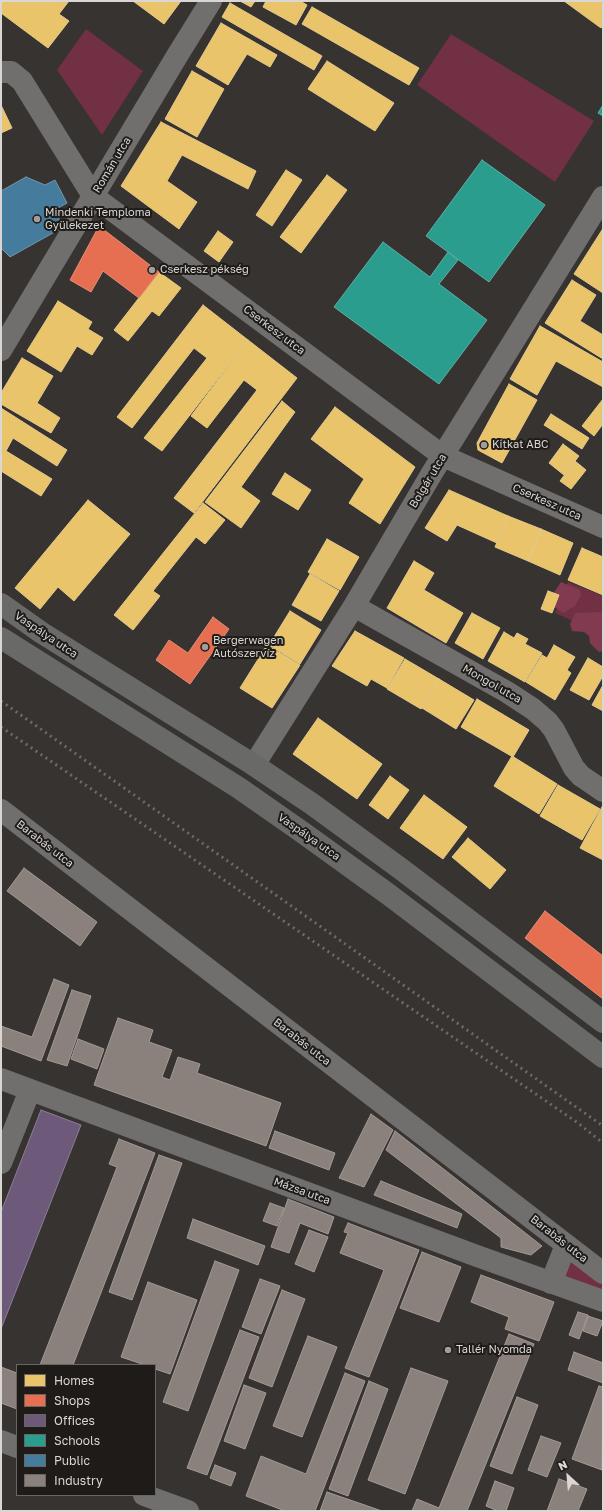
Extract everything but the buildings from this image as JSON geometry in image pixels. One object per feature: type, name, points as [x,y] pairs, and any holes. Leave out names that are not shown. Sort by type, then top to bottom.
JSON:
[{"type":"main road","name":"Vaspálya utca","points":[[1,604],[42,633],[254,765],[312,804],[401,869],[603,1022]]},
{"type":"main road","name":"Vaspálya utca","points":[[1,638],[239,788],[388,894],[603,1057]]},
{"type":"main road","points":[[145,729],[160,706]]},
{"type":"main road","points":[[239,788],[254,765]]},
{"type":"street","name":"Román utca","points":[[1,350],[211,1]]},
{"type":"street","name":"Cserkesz utca","points":[[1,72],[11,72],[22,81],[93,196],[443,456],[603,527]]},
{"type":"street","name":"Bolgár utca","points":[[254,765],[354,606],[443,456],[603,197]]},
{"type":"street","name":"Mongol utca","points":[[354,606],[507,692],[533,709],[548,722],[554,730],[574,768],[581,776],[603,791]]},
{"type":"street","name":"Barabás utca","points":[[1,810],[603,1273]]},
{"type":"street","name":"Mázsa utca","points":[[1,1079],[603,1301]]},
{"type":"street","points":[[1,1163],[30,1090]]},
{"type":"street","points":[[551,1283],[566,1245]]},
{"type":"street","points":[[1,1441],[16,1447]]},
{"type":"street","points":[[146,1496],[181,1510]]},
{"type":"shaded area","points":[[86,29],[143,71],[102,135],[57,70]]},
{"type":"shaded area","points":[[451,34],[594,121],[555,182],[417,85]]},
{"type":"shaded area","points":[[561,582],[580,590],[581,595],[575,606],[563,613],[550,604],[551,597]]},
{"type":"shaded area","points":[[568,582],[603,596],[603,634],[555,613]]},
{"type":"shaded area","points":[[575,613],[603,613],[603,651],[599,652],[590,643],[589,636],[584,632],[572,631],[570,624]]},
{"type":"shaded area","points":[[572,1258],[603,1282],[603,1292],[563,1276]]},
{"type":"railway","points":[[1,701],[603,1126]]},
{"type":"railway","points":[[1,727],[578,1123],[603,1143]]},
{"type":"place","name":"Mindenki Temploma Gyülekezet","points":[[37,219]]},
{"type":"place","name":"Cserkesz pékség","points":[[152,270]]},
{"type":"place","name":"Kitkat ABC","points":[[484,445]]},
{"type":"place","name":"Bergerwagen Autószervíz","points":[[205,647]]},
{"type":"place","name":"Tallér Nyomda","points":[[448,1350]]}]
